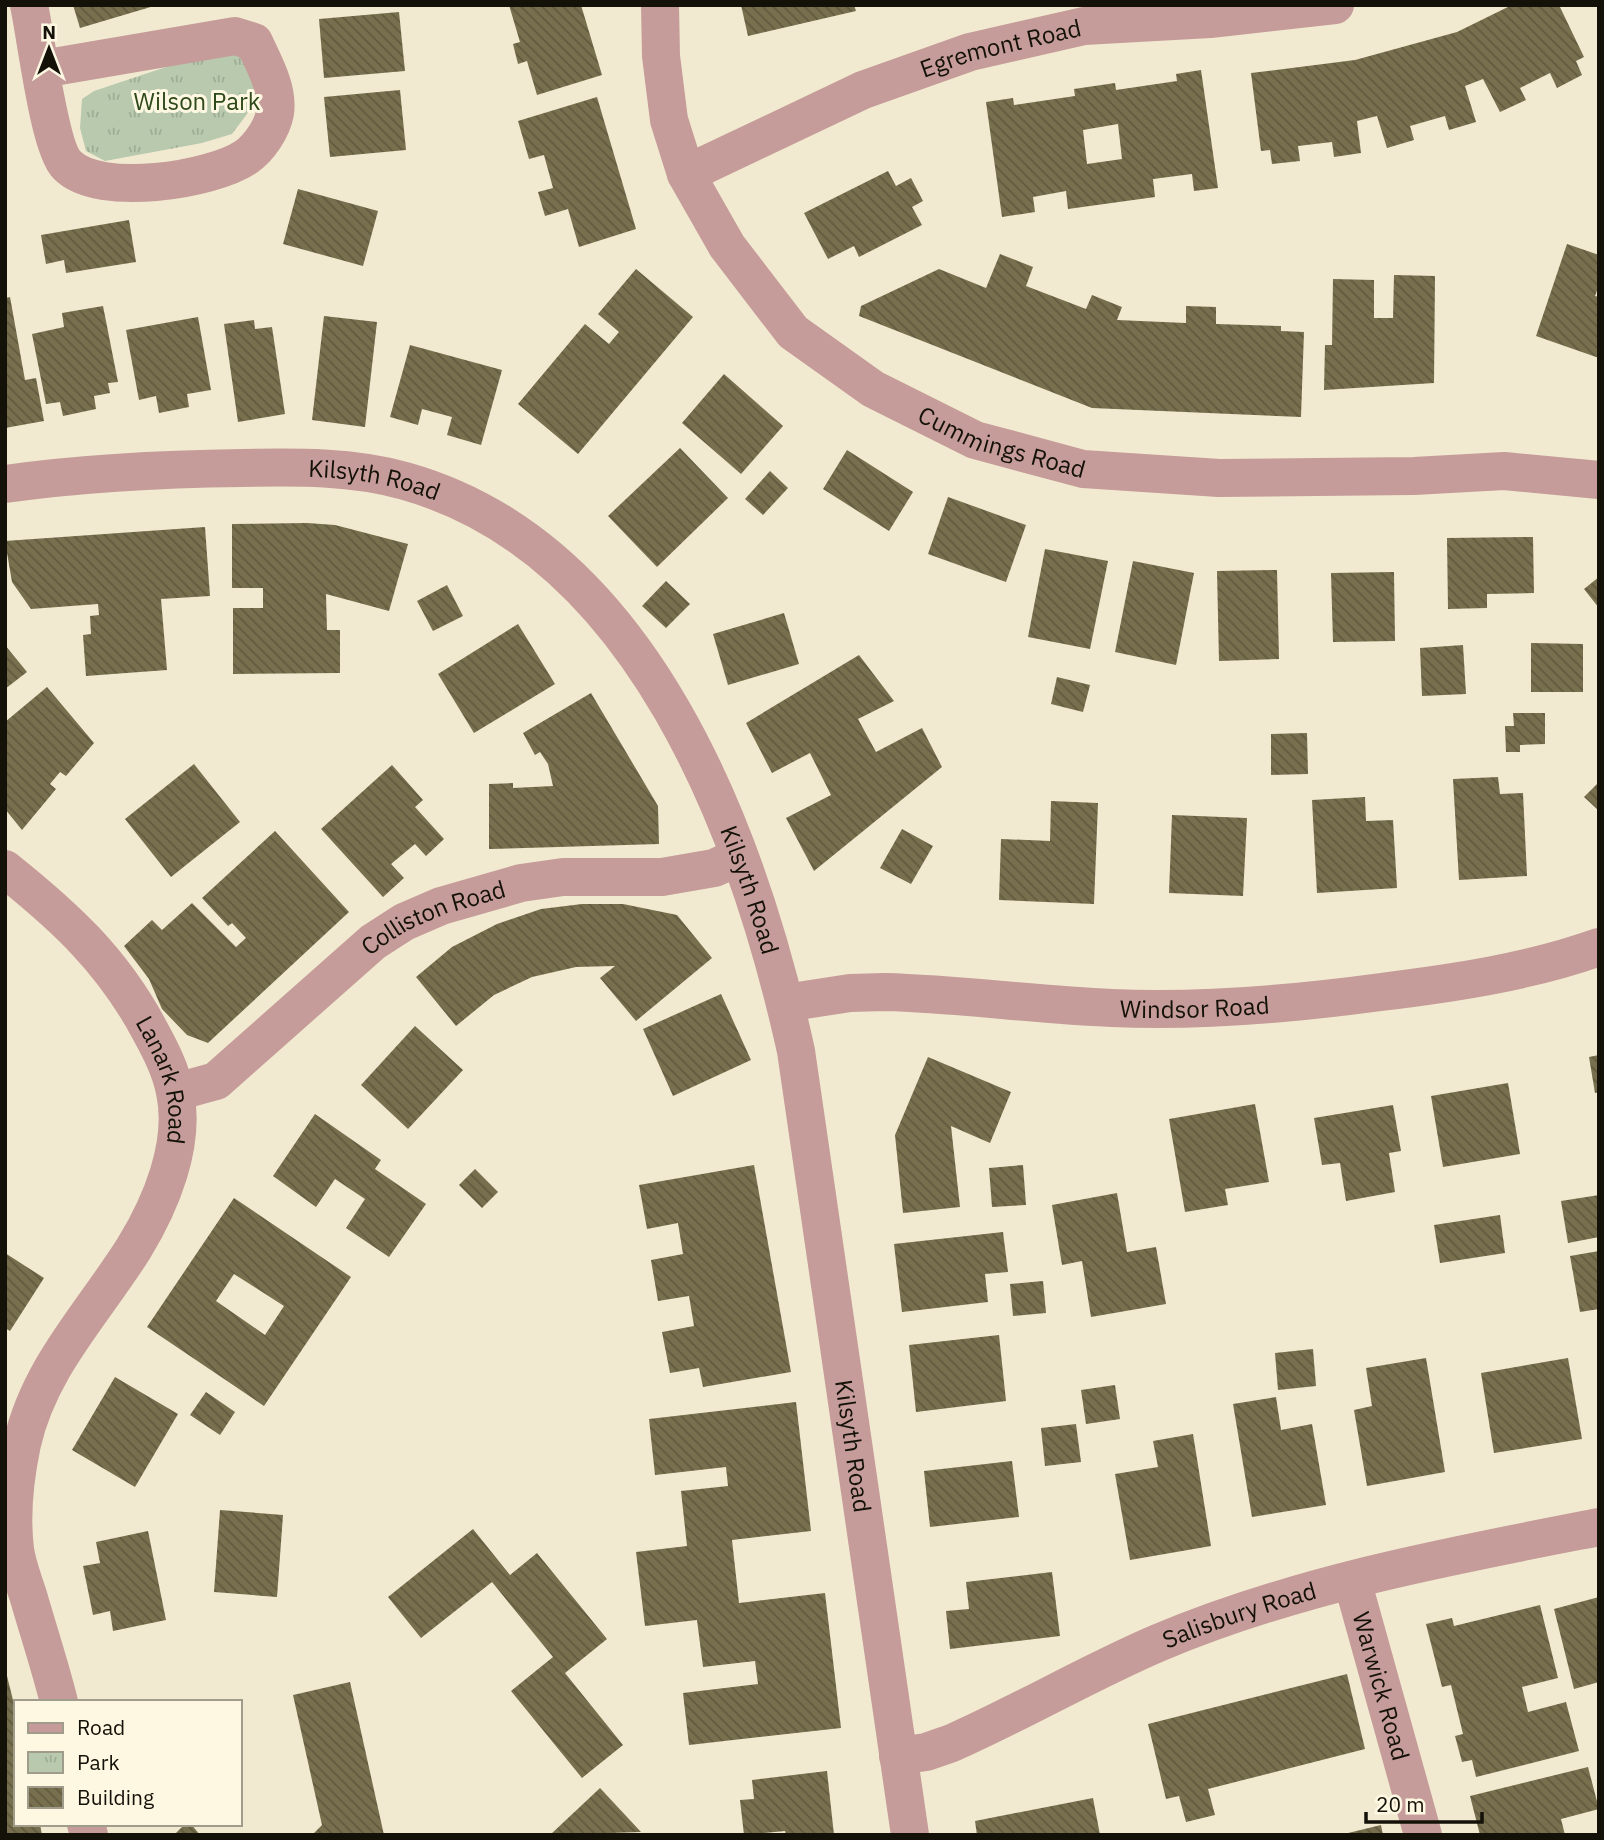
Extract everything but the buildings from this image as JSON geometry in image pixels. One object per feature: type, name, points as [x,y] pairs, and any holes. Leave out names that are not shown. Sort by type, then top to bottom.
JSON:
[{"type":"street","points":[[29,5],[54,144],[68,166],[92,179],[129,185],[179,178],[245,158],[262,142],[275,112],[270,77],[254,42],[235,36],[43,73]]},
{"type":"street","name":"Cummings Road","points":[[660,5],[669,120],[686,174],[727,246],[793,332],[873,389],[975,440],[1097,470],[1219,478],[1414,476],[1504,471],[1599,481]]},
{"type":"street","name":"Egremont Road","points":[[686,174],[863,90],[970,52],[1084,26],[1210,19],[1335,5]]},
{"type":"street","name":"Kilsyth Road","points":[[5,484],[144,470],[312,467],[361,471],[407,481],[474,510],[535,547],[574,579],[637,654],[691,746],[739,857],[785,1003],[798,1065],[910,1835]]},
{"type":"street","name":"Colliston Road","points":[[176,1093],[216,1081],[373,942],[404,922],[441,906],[521,883],[563,877],[662,877],[714,867],[739,857]]},
{"type":"street","name":"Lanark Road","points":[[5,869],[72,925],[114,971],[164,1056],[176,1093],[176,1140],[172,1163],[159,1198],[135,1246],[71,1335],[49,1374],[29,1420],[10,1478],[10,1550]]},
{"type":"street","name":"Windsor Road","points":[[785,1003],[827,996],[885,992],[1113,1008],[1188,1009],[1261,1005],[1440,984],[1508,972],[1599,947]]},
{"type":"street","name":"Salisbury Road","points":[[898,1756],[926,1752],[952,1743],[1169,1639],[1352,1580],[1425,1561],[1599,1527]]},
{"type":"street","points":[[10,1550],[58,1700]]},
{"type":"street","name":"Warwick Road","points":[[1352,1580],[1423,1835]]},
{"type":"green space","name":"Wilson Park","points":[[220,49],[242,56],[261,86],[247,114],[232,134],[202,143],[105,161],[86,151],[80,128],[82,99],[94,91]]}]
